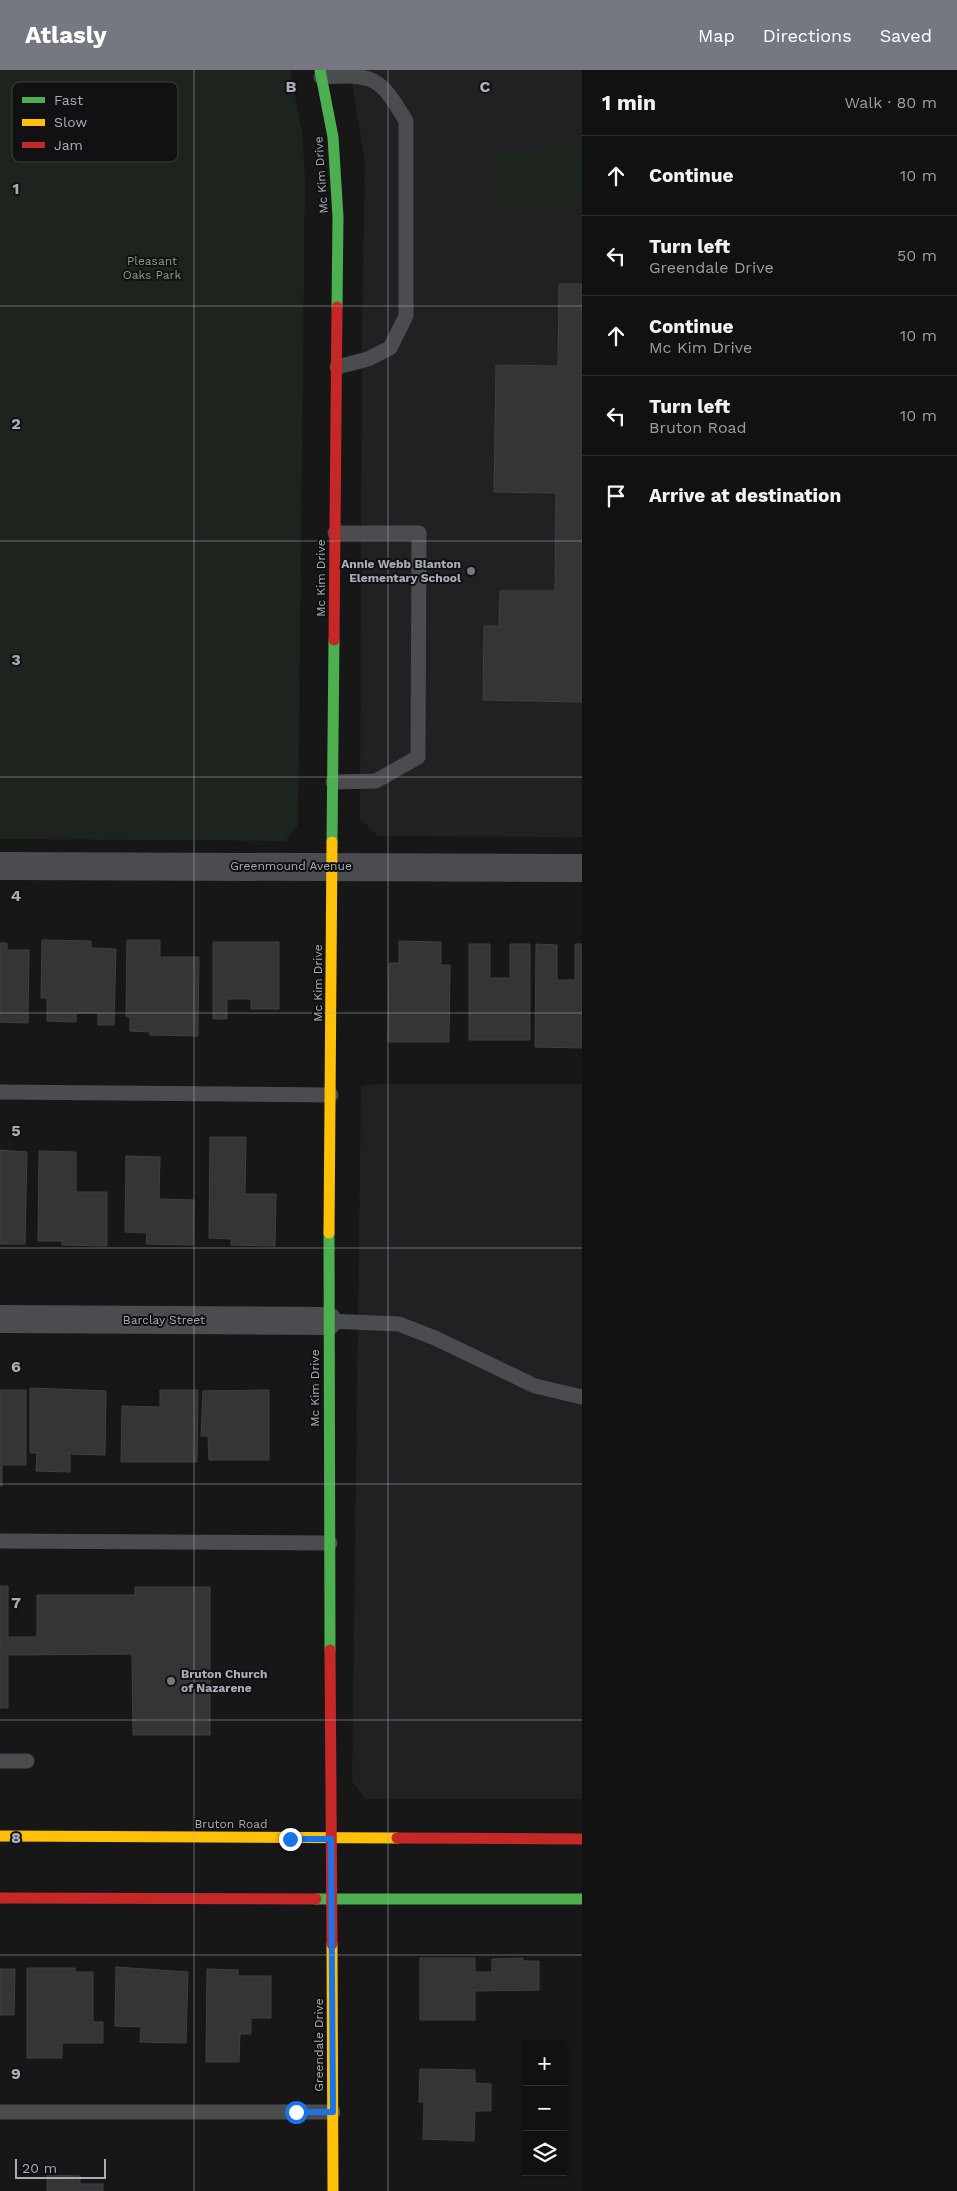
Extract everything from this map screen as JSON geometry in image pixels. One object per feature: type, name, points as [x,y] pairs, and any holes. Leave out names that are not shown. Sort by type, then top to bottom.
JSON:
[{"type":"street","name":"Mc Kim Drive","points":[[320,73],[333,138],[338,217],[328,1321],[331,1898]]},
{"type":"street","name":"Greenmound Avenue","points":[[0,866],[582,868]]},
{"type":"street","name":"Barclay Street","points":[[0,1319],[328,1321]]},
{"type":"street","name":"Bruton Road","points":[[0,1836],[582,1839]]},
{"type":"street","points":[[0,1898],[582,1899]]},
{"type":"street","name":"Greendale Drive","points":[[331,1898],[333,2191]]},
{"type":"lane","points":[[320,73],[357,75],[376,81],[390,94],[406,121],[406,316],[390,348],[368,359],[336,367]]},
{"type":"lane","points":[[333,782],[376,781],[418,757],[419,533],[335,533]]},
{"type":"lane","points":[[0,1092],[331,1095]]},
{"type":"lane","points":[[328,1321],[399,1324],[435,1338],[535,1386],[582,1397]]},
{"type":"lane","points":[[0,1541],[330,1543]]},
{"type":"lane","points":[[0,1761],[28,1761]]},
{"type":"lane","points":[[0,2112],[333,2112]]},
{"type":"shaded area","name":"Annie Webb Blanton Elementary School","points":[[350,70],[582,70],[582,837],[378,836],[360,819],[362,323],[365,163]]},
{"type":"shaded area","points":[[378,1084],[582,1084],[582,1799],[365,1799],[352,1781],[361,1086]]},
{"type":"green space","name":"Pleasant Oaks Park","points":[[0,70],[290,70],[302,132],[305,179],[298,825],[285,841],[0,839]]},
{"type":"green space","points":[[582,145],[582,204],[498,216],[490,154]]},
{"type":"building","points":[[559,284],[582,284],[582,702],[483,700],[484,626],[499,626],[500,591],[555,591],[556,493],[494,492],[496,365],[558,366]]},
{"type":"building","points":[[42,940],[91,941],[91,948],[116,949],[114,1025],[98,1025],[98,1013],[76,1013],[76,1022],[47,1021],[47,998],[41,998]]},
{"type":"building","points":[[127,940],[160,940],[160,957],[199,957],[198,1036],[150,1035],[150,1032],[130,1031],[130,1017],[126,1016]]},
{"type":"building","points":[[399,941],[441,942],[441,965],[450,965],[449,1042],[388,1042],[389,963],[399,963]]},
{"type":"building","points":[[213,942],[279,942],[279,1009],[251,1009],[251,999],[227,999],[227,1019],[213,1019]]},
{"type":"building","points":[[0,943],[7,943],[7,950],[29,950],[28,1023],[0,1022]]},
{"type":"building","points":[[469,944],[490,944],[490,978],[510,978],[510,944],[530,944],[530,1040],[469,1040]]},
{"type":"building","points":[[536,944],[557,945],[557,980],[575,980],[575,944],[582,944],[582,1048],[535,1047]]},
{"type":"building","points":[[210,1137],[246,1137],[245,1194],[276,1194],[275,1246],[231,1245],[231,1239],[209,1238]]},
{"type":"building","points":[[0,1150],[27,1152],[25,1244],[0,1244]]},
{"type":"building","points":[[39,1151],[76,1152],[76,1192],[107,1192],[107,1246],[62,1245],[62,1241],[38,1241]]},
{"type":"building","points":[[126,1156],[160,1157],[159,1199],[194,1200],[193,1245],[146,1244],[147,1233],[125,1232]]},
{"type":"building","points":[[30,1388],[106,1391],[105,1455],[70,1454],[70,1472],[36,1471],[37,1453],[30,1453]]},
{"type":"building","points":[[0,1390],[26,1390],[26,1465],[2,1465],[2,1486],[0,1486]]},
{"type":"building","points":[[160,1390],[198,1390],[197,1462],[121,1462],[122,1406],[160,1407]]},
{"type":"building","points":[[269,1390],[269,1460],[209,1460],[208,1436],[201,1436],[203,1391]]},
{"type":"building","name":"Bruton Church of Nazarene","points":[[0,1586],[8,1586],[8,1637],[37,1637],[37,1595],[135,1595],[135,1587],[210,1587],[210,1735],[133,1735],[132,1654],[8,1655],[8,1708],[0,1708]]},
{"type":"building","points":[[420,1958],[475,1958],[475,1972],[492,1972],[492,1959],[523,1958],[523,1961],[539,1961],[539,1990],[475,1991],[475,2020],[420,2020]]},
{"type":"building","points":[[116,1967],[188,1972],[186,2043],[140,2042],[141,2027],[115,2026]]},
{"type":"building","points":[[27,1968],[75,1968],[75,1972],[93,1972],[93,2022],[103,2022],[103,2043],[62,2043],[62,2058],[27,2058]]},
{"type":"building","points":[[0,1969],[15,1969],[14,2015],[0,2015]]},
{"type":"building","points":[[207,1969],[238,1970],[238,1976],[271,1976],[271,2018],[251,2018],[251,2034],[240,2034],[239,2062],[206,2062]]},
{"type":"building","points":[[420,2069],[475,2070],[475,2083],[491,2084],[491,2111],[475,2111],[474,2141],[423,2139],[424,2102],[419,2102]]},
{"type":"building","points":[[47,2175],[80,2176],[80,2184],[103,2184],[103,2191],[47,2191]]},
{"type":"traffic: fast","points":[[320,70],[333,137],[338,217],[337,307]]},
{"type":"traffic: fast","points":[[332,842],[334,640]]},
{"type":"traffic: fast","points":[[329,1233],[330,1650]]},
{"type":"traffic: fast","points":[[316,1899],[582,1899]]},
{"type":"traffic: slow","points":[[329,1233],[332,842]]},
{"type":"traffic: slow","points":[[0,1836],[397,1838]]},
{"type":"traffic: slow","points":[[332,1944],[333,2191]]},
{"type":"traffic: jam","points":[[334,640],[337,307]]},
{"type":"traffic: jam","points":[[330,1650],[332,1944]]},
{"type":"traffic: jam","points":[[397,1838],[582,1839]]},
{"type":"traffic: jam","points":[[0,1898],[316,1899]]},
{"type":"place","name":"Annie Webb Blanton Elementary School","points":[[471,571]]},
{"type":"place","name":"Bruton Church of Nazarene","points":[[171,1681]]},
{"type":"route","points":[[290,1839],[331,1839],[333,2112],[296,2112]]}]
